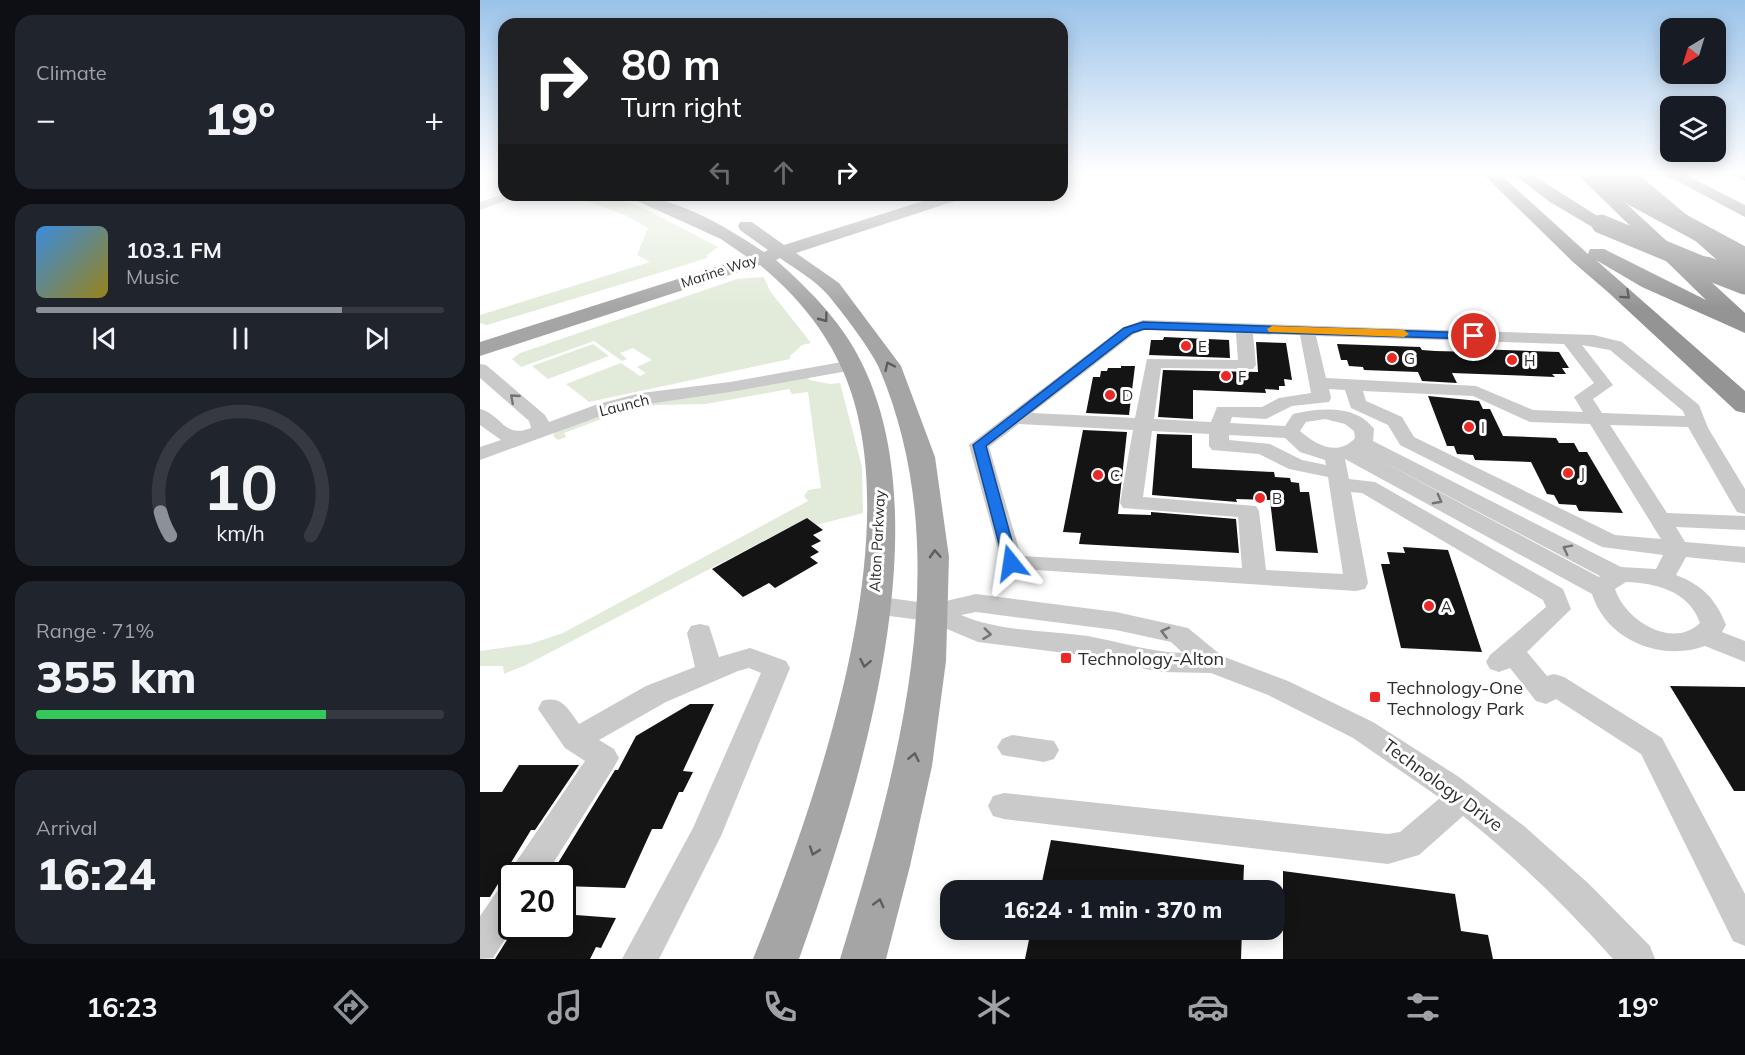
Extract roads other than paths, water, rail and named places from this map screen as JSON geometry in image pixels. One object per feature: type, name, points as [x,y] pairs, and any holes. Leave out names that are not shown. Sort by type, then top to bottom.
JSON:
[{"type":"highway","points":[[1541,219],[1580,258],[1626,295],[1745,405]]},
{"type":"highway","points":[[1592,219],[1672,255],[1745,283]]},
{"type":"highway","points":[[1634,219],[1745,325]]},
{"type":"highway","points":[[1647,219],[1670,240],[1666,248]]},
{"type":"highway","points":[[1673,219],[1745,257]]},
{"type":"highway","points":[[1680,219],[1745,275]]},
{"type":"highway","points":[[1684,219],[1745,251]]},
{"type":"highway","points":[[1544,221],[1650,282],[1745,325]]},
{"type":"main road","name":"Alton Parkway","points":[[696,219],[769,250],[820,276],[853,309],[879,347],[901,392],[924,472],[932,520],[936,577],[927,684],[902,815],[863,959]]},
{"type":"main road","name":"Alton Parkway","points":[[730,219],[769,250],[811,301],[850,359],[868,405],[880,474],[881,533],[874,605],[861,683],[841,771],[776,959]]},
{"type":"main road","name":"Marine Way","points":[[480,349],[855,219]]},
{"type":"main road","name":"Marine Way","points":[[480,335],[876,219]]},
{"type":"street","points":[[1345,462],[1296,465],[1263,448],[1219,446],[1219,428],[1224,411],[1266,413],[1278,403],[1288,400],[1322,398],[1362,426],[1367,434],[1345,462],[1356,583],[1011,563],[979,445],[1128,331],[1143,325],[1594,340],[1616,346],[1692,409],[1696,422],[1745,507]]},
{"type":"street","points":[[1244,328],[1247,365],[1153,363],[1131,503],[1248,511],[1255,577]]},
{"type":"street","points":[[1307,331],[1322,398]]},
{"type":"street","points":[[1569,339],[1604,385],[1583,397],[1678,549]]},
{"type":"street","name":"Launch","points":[[480,454],[540,429],[605,408],[641,399],[730,387],[773,372],[850,359]]},
{"type":"street","points":[[480,369],[538,419],[540,429]]},
{"type":"street","points":[[1290,432],[1300,418],[1322,398],[1352,384],[1476,391],[1530,416],[1696,422]]},
{"type":"street","points":[[1352,384],[1358,404],[1395,421],[1407,441],[1610,542],[1678,549],[1741,559]]},
{"type":"street","points":[[480,415],[501,433],[517,438]]},
{"type":"street","points":[[1014,418],[1290,432],[1306,446],[1611,583],[1642,574],[1663,578],[1683,587],[1700,599],[1710,612],[1713,626],[1707,636],[1692,642],[1647,638],[1620,622],[1604,601],[1611,583]]},
{"type":"street","name":"Launch","points":[[480,448],[517,438]]},
{"type":"street","points":[[1345,462],[1367,487],[1554,595],[1559,609],[1505,656],[1550,688],[1652,746],[1745,929]]},
{"type":"street","points":[[1660,520],[1745,523]]},
{"type":"street","points":[[1663,578],[1678,549]]},
{"type":"street","name":"Technology Drive","points":[[874,605],[933,613],[978,633],[1088,646],[1160,662],[1213,663],[1250,676],[1336,715],[1412,760],[1514,836],[1577,895],[1637,959]]},
{"type":"street","points":[[700,633],[710,671]]},
{"type":"street","points":[[1707,636],[1745,652]]},
{"type":"street","points":[[575,740],[656,694],[710,671],[750,658],[777,668],[705,836],[640,959]]},
{"type":"street","points":[[535,862],[604,758],[575,740],[552,709]]},
{"type":"street","points":[[1012,747],[1044,750]]},
{"type":"street","points":[[1004,806],[1388,849],[1408,844],[1462,797]]},
{"type":"street","points":[[480,946],[498,919]]},
{"type":"place","name":"E","points":[[1186,346]]},
{"type":"place","name":"G","points":[[1392,358]]},
{"type":"place","name":"H","points":[[1512,360]]},
{"type":"place","name":"F","points":[[1226,376]]},
{"type":"place","name":"D","points":[[1110,395]]},
{"type":"place","name":"I","points":[[1469,427]]},
{"type":"place","name":"J","points":[[1568,473]]},
{"type":"place","name":"C","points":[[1098,475]]},
{"type":"place","name":"B","points":[[1260,498]]},
{"type":"place","name":"A","points":[[1429,606]]},
{"type":"place","name":"Technology-Alton","points":[[1066,658]]},
{"type":"place","name":"Technology-One Technology Park","points":[[1375,697]]}]
